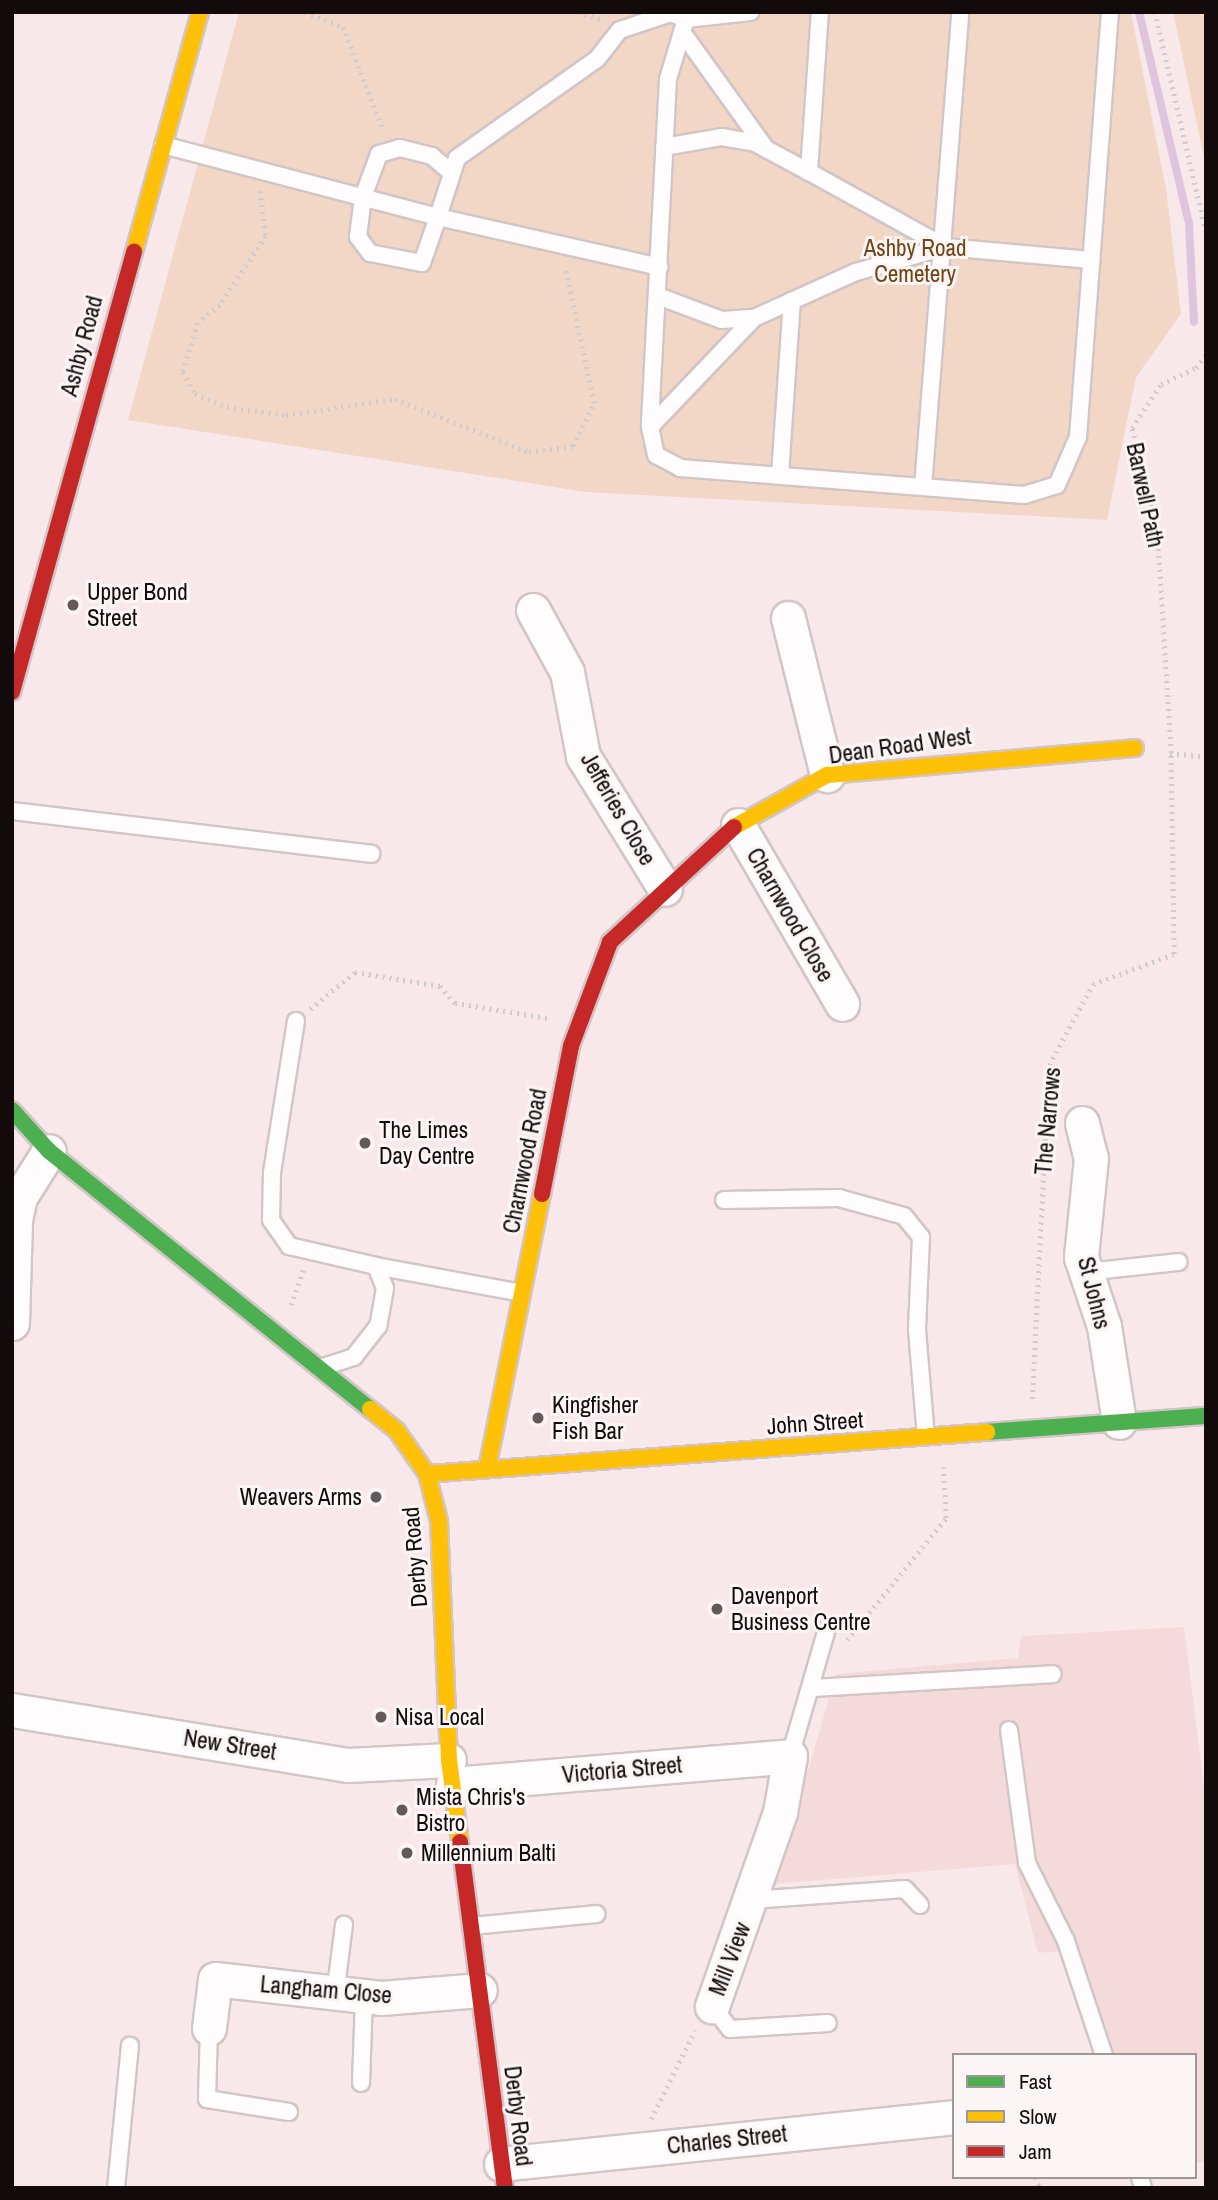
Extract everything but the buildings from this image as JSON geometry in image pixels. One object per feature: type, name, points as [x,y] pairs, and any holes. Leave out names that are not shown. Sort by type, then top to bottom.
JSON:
[{"type":"street","name":"Ashby Road","points":[[12,692],[160,144],[200,12]]},
{"type":"street","name":"Jefferies Close","points":[[533,610],[567,672],[583,756],[665,889]]},
{"type":"street","points":[[788,618],[827,775]]},
{"type":"street","name":"Dean Road West","points":[[665,889],[738,825],[827,775],[1135,748]]},
{"type":"street","name":"Charnwood Close","points":[[738,825],[842,1004]]},
{"type":"street","name":"Charnwood Road","points":[[487,1469],[580,1023],[610,942],[665,889]]},
{"type":"street","name":"Derby Road","points":[[12,1110],[49,1151],[397,1432],[427,1474],[439,1521],[451,1772],[503,2176]]},
{"type":"street","name":"St Johns","points":[[1082,1123],[1091,1158],[1082,1257],[1104,1326],[1119,1422]]},
{"type":"street","points":[[13,1304],[13,1243],[20,1197],[49,1151]]},
{"type":"street","name":"John Street","points":[[427,1474],[1206,1416]]},
{"type":"street","name":"New Street","points":[[12,1710],[348,1765],[451,1772]]},
{"type":"street","name":"Victoria Street","points":[[451,1772],[790,1756]]},
{"type":"street","name":"Mill View","points":[[712,2006],[780,1812],[790,1756]]},
{"type":"street","name":"Langham Close","points":[[209,2028],[215,1979],[349,1996],[480,1990]]},
{"type":"street","name":"Charles Street","points":[[503,2176],[636,2150],[952,2117]]},
{"type":"lane","points":[[452,173],[432,156],[400,148],[379,154],[363,197],[358,237],[370,253],[400,263],[422,263],[438,217],[457,158],[597,59],[620,30],[678,19],[751,12]]},
{"type":"lane","points":[[809,172],[820,12]]},
{"type":"lane","points":[[923,487],[946,247],[960,12]]},
{"type":"lane","points":[[678,19],[668,79],[664,147],[650,427],[656,455],[680,468],[1024,495],[1056,485],[1078,437],[1110,12]]},
{"type":"lane","points":[[678,19],[766,149]]},
{"type":"lane","points":[[664,147],[722,136],[766,149],[946,247]]},
{"type":"lane","points":[[160,144],[438,217],[659,268]]},
{"type":"lane","points":[[650,427],[754,318],[856,272],[946,247],[1091,260]]},
{"type":"lane","points":[[658,296],[722,320],[754,318]]},
{"type":"lane","points":[[780,475],[792,300]]},
{"type":"lane","points":[[12,811],[371,854]]},
{"type":"lane","points":[[296,1021],[272,1173],[271,1220],[289,1247],[522,1293]]},
{"type":"lane","points":[[723,1200],[839,1198],[904,1216],[921,1237],[917,1330],[934,1438]]},
{"type":"lane","points":[[1086,1272],[1178,1262]]},
{"type":"lane","points":[[317,1368],[354,1357],[378,1326],[385,1288],[376,1266]]},
{"type":"lane","points":[[790,1756],[813,1685],[827,1629]]},
{"type":"lane","points":[[813,1685],[1053,1674]]},
{"type":"lane","points":[[1009,1730],[1027,1863],[1066,1941],[1103,2053]]},
{"type":"lane","points":[[751,1900],[905,1889],[920,1905]]},
{"type":"lane","points":[[472,1926],[596,1914]]},
{"type":"lane","points":[[344,1924],[349,1996],[360,2083]]},
{"type":"lane","points":[[712,2006],[730,2029],[828,2023]]},
{"type":"lane","points":[[209,2028],[207,2099],[289,2112]]},
{"type":"lane","points":[[116,2188],[130,2046]]},
{"type":"path","points":[[305,12],[343,27],[387,152]]},
{"type":"path","points":[[1156,12],[1206,232]]},
{"type":"path","points":[[252,167],[264,202],[266,236],[220,305],[198,323],[183,372],[195,394],[227,407],[286,415],[395,399],[529,452],[573,446],[594,403],[561,245]]},
{"type":"path","name":"Barwell Path","points":[[1171,753],[1157,533],[1132,428],[1161,384],[1196,368],[1206,354]]},
{"type":"path","points":[[1135,748],[1206,757]]},
{"type":"path","name":"The Narrows","points":[[1030,1431],[1049,1065],[1093,984],[1174,954],[1171,753]]},
{"type":"path","points":[[296,1021],[355,972],[440,986],[455,1003],[580,1023]]},
{"type":"path","points":[[286,1344],[302,1270],[317,1254]]},
{"type":"path","points":[[813,1685],[946,1518],[934,1438]]},
{"type":"path","name":"Mill View","points":[[636,2150],[712,2006]]},
{"type":"shaded area","points":[[1184,1627],[1206,1802],[1206,2162],[1197,2163],[1197,2053],[1095,2053],[1060,1951],[1038,1953],[1015,1864],[775,1884],[836,1674],[1018,1658],[1021,1636]]},
{"type":"green space","name":"Ashby Road Cemetery","points":[[239,12],[1131,12],[1166,189],[1181,314],[1136,377],[1107,520],[586,492],[128,420]]},
{"type":"green space","points":[[1173,12],[1206,12],[1206,166]]},
{"type":"waterway","points":[[1139,12],[1189,224],[1194,322]]},
{"type":"traffic: fast","points":[[12,1110],[49,1151],[370,1409]]},
{"type":"traffic: fast","points":[[987,1432],[1206,1416]]},
{"type":"traffic: slow","points":[[134,252],[200,12]]},
{"type":"traffic: slow","points":[[734,827],[827,775],[1135,748]]},
{"type":"traffic: slow","points":[[487,1469],[542,1194]]},
{"type":"traffic: slow","points":[[370,1409],[397,1431],[427,1474],[439,1521],[449,1760],[460,1842]]},
{"type":"traffic: slow","points":[[427,1474],[987,1432]]},
{"type":"traffic: jam","points":[[12,692],[134,252]]},
{"type":"traffic: jam","points":[[542,1194],[571,1046],[610,942],[734,827]]},
{"type":"traffic: jam","points":[[460,1842],[505,2188]]},
{"type":"place","name":"Upper Bond Street","points":[[73,605]]},
{"type":"place","name":"The Limes Day Centre","points":[[365,1143]]},
{"type":"place","name":"Kingfisher Fish Bar","points":[[538,1418]]},
{"type":"place","name":"Weavers Arms","points":[[376,1497]]},
{"type":"place","name":"Davenport Business Centre","points":[[717,1609]]},
{"type":"place","name":"Nisa Local","points":[[381,1717]]},
{"type":"place","name":"Mista Chris's Bistro","points":[[402,1810]]},
{"type":"place","name":"Millennium Balti","points":[[407,1853]]}]
